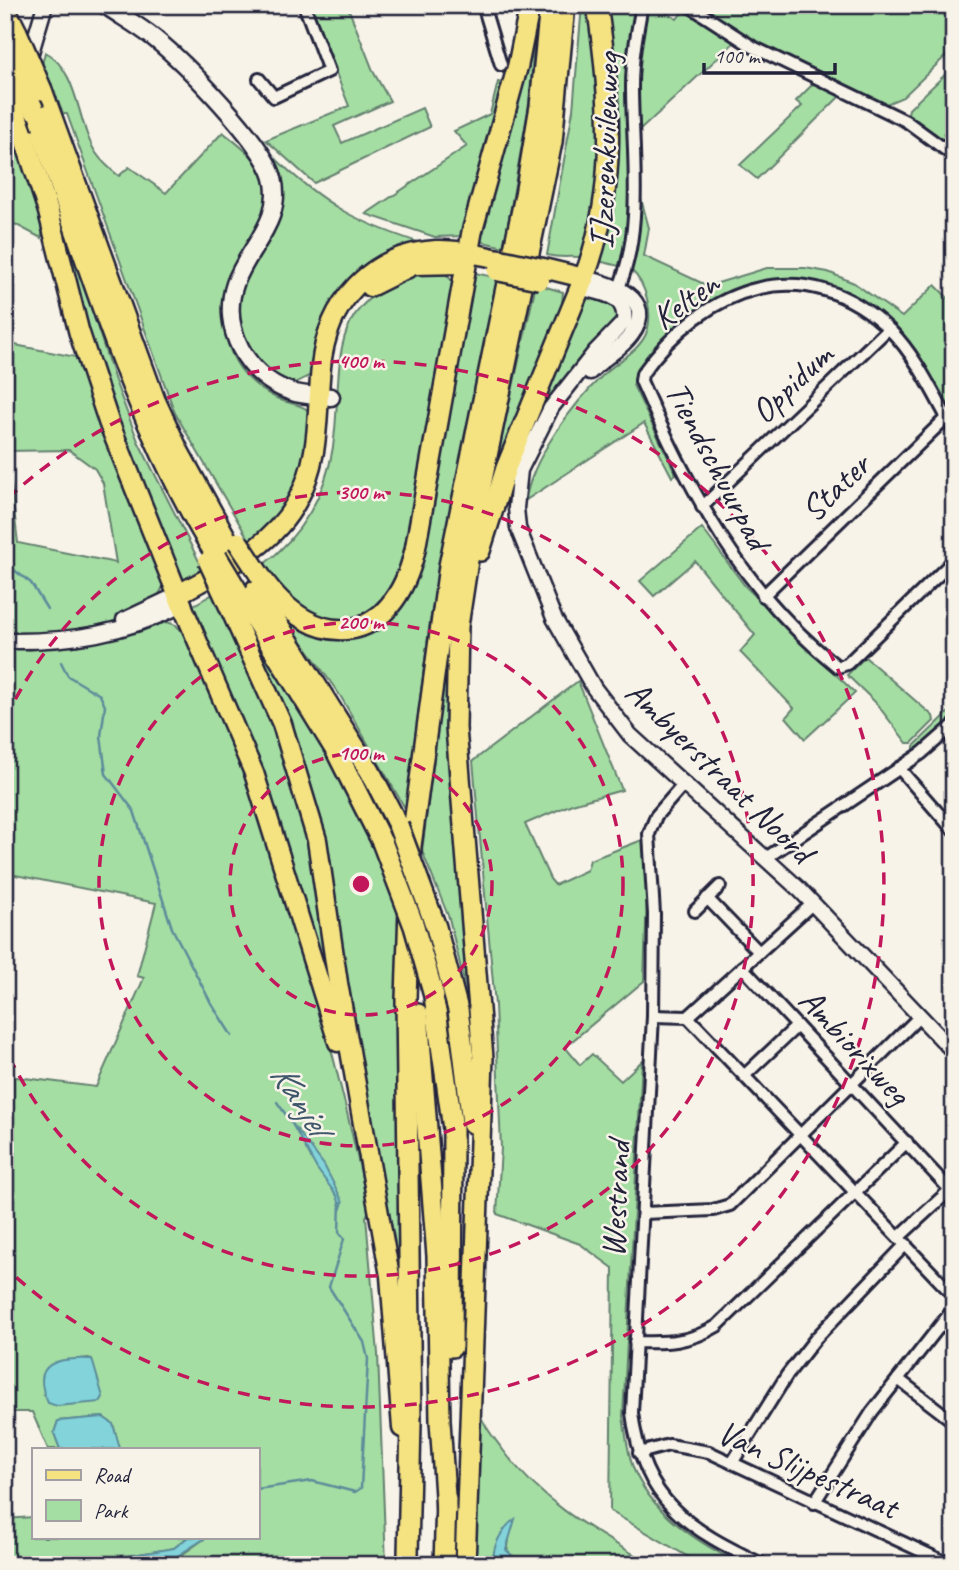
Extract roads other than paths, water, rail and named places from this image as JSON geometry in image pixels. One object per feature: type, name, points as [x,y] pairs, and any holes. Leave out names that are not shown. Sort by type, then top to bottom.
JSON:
[{"type":"highway","points":[[244,587],[304,621],[325,629],[349,629],[369,623],[387,610],[401,591],[415,550],[468,259],[518,65],[530,5]]},
{"type":"highway","points":[[408,1560],[411,1422],[406,825],[449,566],[525,195],[540,106],[550,5]]},
{"type":"highway","points":[[465,1565],[478,1169],[483,1129],[483,1058],[456,728],[460,608],[477,504],[545,182],[558,93],[565,5]]},
{"type":"highway","points":[[460,608],[506,468],[582,283],[604,194],[610,136],[610,98],[597,5]]},
{"type":"highway","points":[[5,8],[10,43],[122,363],[169,470],[204,537],[224,552],[244,587],[406,825],[458,1010],[478,1169]]},
{"type":"highway","points":[[10,43],[42,90],[137,356],[178,450],[194,469],[224,552],[336,751],[382,842],[414,926],[434,996],[450,1092],[455,1169],[444,1565]]},
{"type":"highway","points":[[5,84],[48,210],[79,332],[109,423],[179,600]]},
{"type":"highway","points":[[406,825],[437,1256],[440,1421],[446,1511]]},
{"type":"main road","points":[[105,5],[165,48],[239,125],[268,163],[275,184],[274,206],[265,231],[235,284],[231,304],[234,332],[245,357],[268,381],[298,394],[325,397]]},
{"type":"main road","points":[[362,1119],[254,773],[179,600],[255,549],[290,512],[313,464],[325,397],[321,366],[328,328],[338,307],[353,287],[370,272],[403,256],[437,250],[582,283]]},
{"type":"main road","points":[[244,587],[317,840],[390,1276],[401,1403],[408,1560]]},
{"type":"street","points":[[5,122],[36,43],[46,5]]},
{"type":"street","points":[[260,79],[274,97],[328,71],[304,5]]},
{"type":"street","points":[[482,5],[501,65]]},
{"type":"street","name":"IJzerenkuilenweg","points":[[617,292],[626,273],[632,213],[632,83],[642,5]]},
{"type":"street","points":[[688,5],[753,47],[891,113],[954,156]]},
{"type":"street","points":[[582,283],[617,292]]},
{"type":"street","name":"Kelten","points":[[642,374],[664,348],[709,309],[739,293],[768,285],[811,285],[852,300],[888,328],[910,355],[954,430]]},
{"type":"street","name":"Ambyerstraat Noord","points":[[617,292],[623,307],[622,326],[596,351],[547,414],[520,470],[516,513],[520,534],[564,638],[614,716],[683,785],[813,903],[919,1017],[950,1041]]},
{"type":"street","name":"Oppidum","points":[[702,507],[888,328]]},
{"type":"street","name":"Tiendschuurpad","points":[[642,374],[641,381],[662,429],[702,507],[738,565],[763,596],[842,667],[954,560]]},
{"type":"street","name":"Stater","points":[[763,596],[946,418]]},
{"type":"street","points":[[5,641],[44,641],[122,621],[179,600]]},
{"type":"street","points":[[766,858],[922,753],[954,725]]},
{"type":"street","points":[[899,768],[954,831]]},
{"type":"street","name":"Westrand","points":[[683,785],[656,816],[649,831],[654,914],[653,1016],[632,1413],[639,1453],[657,1489],[689,1523],[713,1540],[764,1565]]},
{"type":"street","points":[[695,911],[720,886]]},
{"type":"street","points":[[707,898],[759,952]]},
{"type":"street","points":[[688,1017],[813,903]]},
{"type":"street","name":"Ambiorixweg","points":[[742,967],[952,1192]]},
{"type":"street","points":[[653,1016],[688,1017],[951,1289]]},
{"type":"street","points":[[644,1213],[726,1207],[919,1017]]},
{"type":"street","points":[[745,1075],[797,1026]]},
{"type":"street","points":[[635,1342],[680,1343],[698,1338],[717,1326],[907,1142]]},
{"type":"street","points":[[732,1463],[816,1338],[902,1241],[952,1192]]},
{"type":"street","points":[[814,1503],[898,1379],[954,1308]]},
{"type":"street","points":[[898,1379],[954,1422]]},
{"type":"street","name":"Van Slijpestraat","points":[[639,1453],[661,1446],[683,1446],[709,1452],[951,1565]]},
{"type":"water","points":[[291,1122],[324,1165],[343,1202],[341,1208],[337,1196],[317,1169]]},
{"type":"water","points":[[68,1359],[92,1359],[103,1397],[100,1402],[57,1406],[48,1403],[42,1379],[50,1365]]},
{"type":"water","points":[[103,1417],[113,1424],[120,1448],[60,1448],[54,1433],[58,1421]]},
{"type":"water","points":[[515,1519],[506,1550],[523,1565],[496,1565],[495,1546]]},
{"type":"water","points":[[187,1538],[205,1538],[171,1560],[136,1560],[126,1565],[114,1565],[122,1557],[174,1548]]},
{"type":"waterway","name":"Kanjel","points":[[5,563],[31,583],[47,609]]},
{"type":"waterway","name":"Kanjel","points":[[61,662],[68,676],[100,695],[105,706],[101,736],[106,774],[134,811],[172,928],[211,1003],[232,1036]]},
{"type":"waterway","name":"Kanjel","points":[[277,1102],[293,1125]]},
{"type":"waterway","name":"Kanjel","points":[[259,1489],[312,1481],[355,1492],[361,1488],[368,1359],[364,1342],[329,1287],[344,1239],[339,1232],[340,1202]]}]
